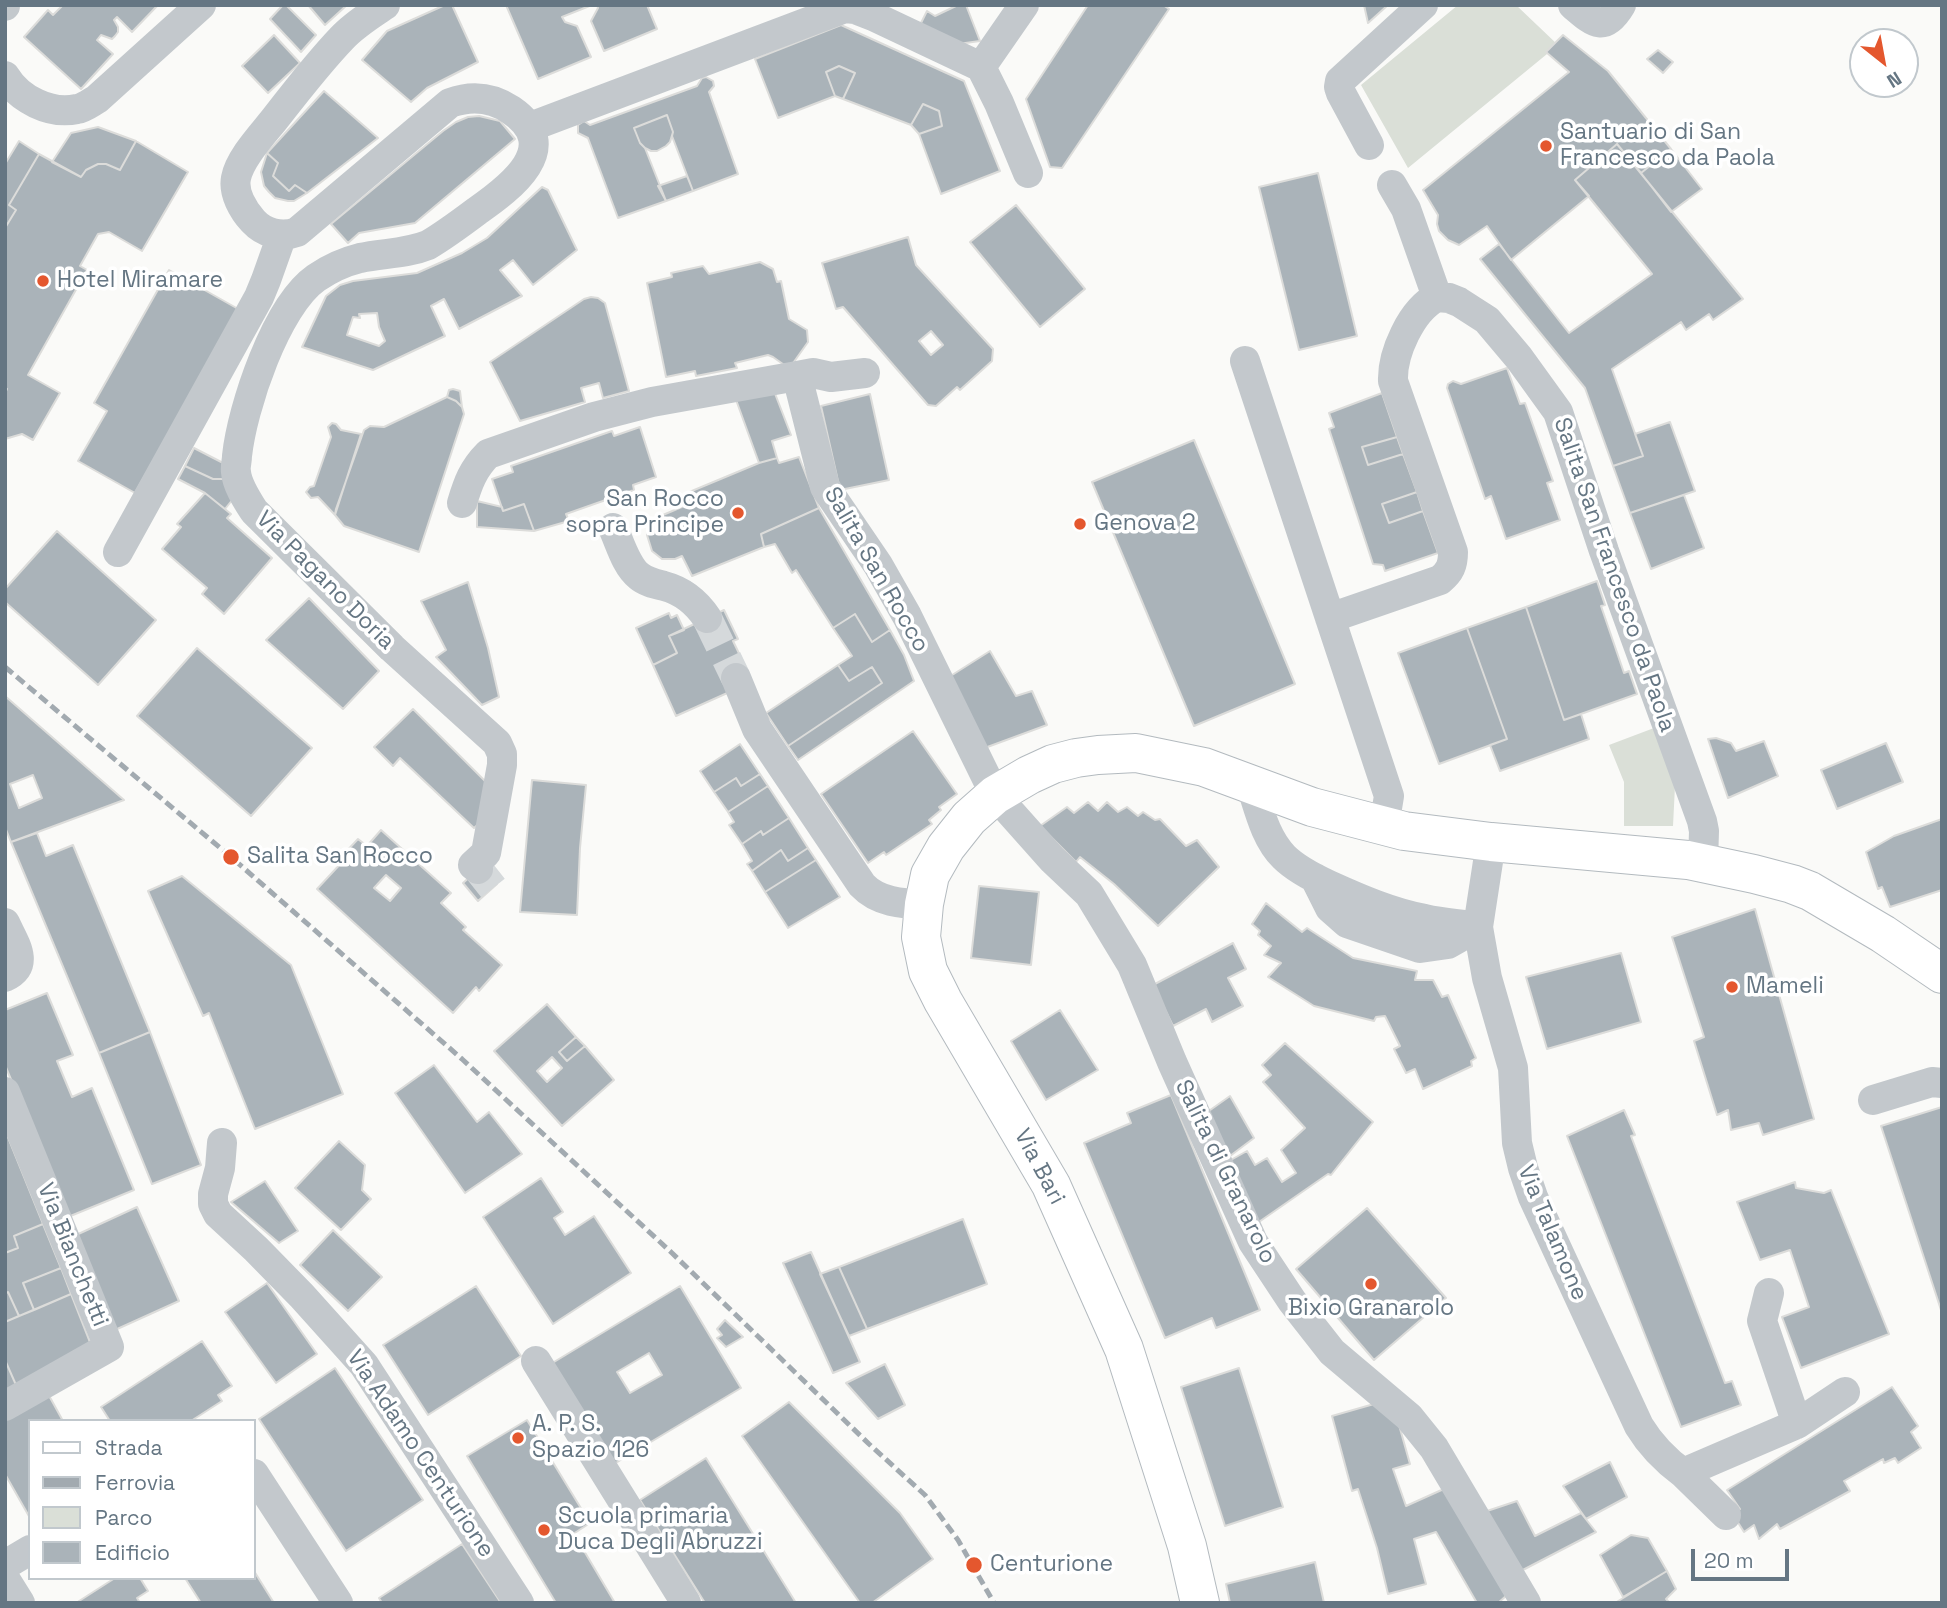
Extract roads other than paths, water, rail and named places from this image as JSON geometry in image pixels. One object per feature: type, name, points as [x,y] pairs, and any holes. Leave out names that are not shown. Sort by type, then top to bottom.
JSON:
[{"type":"street","points":[[5,76],[34,102],[51,109],[80,109],[97,99],[201,5]]},
{"type":"street","points":[[385,5],[344,36],[315,68],[253,146],[237,173],[237,194],[244,209],[260,227],[273,234],[297,232],[450,103],[464,98],[490,100],[513,111],[530,127],[845,8],[873,16],[981,67],[1028,173]]},
{"type":"street","points":[[981,67],[1024,5]]},
{"type":"street","points":[[1369,145],[1340,93],[1340,81],[1423,5]]},
{"type":"street","points":[[1573,5],[1594,22],[1601,24],[1609,20],[1621,5]]},
{"type":"street","name":"Via Pagano Doria","points":[[478,869],[473,865],[486,853],[502,765],[502,754],[497,743],[392,648],[254,511],[236,473],[239,436],[246,406],[275,334],[299,294],[315,279],[341,264],[361,258],[416,250],[444,235],[510,187],[523,172],[534,145],[530,127]]},
{"type":"street","points":[[1330,618],[1440,580],[1453,564],[1453,552],[1393,381],[1396,357],[1407,329],[1422,308],[1437,297],[1406,209],[1392,185]]},
{"type":"street","points":[[118,552],[259,297],[282,234]]},
{"type":"street","name":"Salita San Francesco da Paola","points":[[1437,297],[1460,302],[1487,320],[1519,358],[1558,412],[1604,551],[1702,821],[1703,863]]},
{"type":"street","points":[[1245,361],[1388,796],[1384,826]]},
{"type":"street","points":[[462,503],[470,478],[488,454],[594,417],[652,402],[813,373],[831,377],[865,373]]},
{"type":"street","name":"Salita San Rocco","points":[[797,376],[824,487],[878,565],[907,616],[995,795]]},
{"type":"street","points":[[613,528],[638,576],[680,593],[699,607],[708,618]]},
{"type":"street","points":[[736,678],[757,729],[862,885],[869,892],[884,899],[903,904],[924,904]]},
{"type":"street","name":"Via Bari","points":[[1200,1603],[1187,1546],[1124,1349],[1051,1185],[943,1001],[929,971],[921,937],[930,875],[946,847],[969,818],[995,795],[1053,764],[1098,755],[1136,753],[1203,767],[1312,807],[1405,831],[1703,863],[1792,884],[1810,891],[1883,934],[1942,974]]},
{"type":"street","points":[[1251,785],[1273,844],[1285,859],[1315,878],[1365,901],[1424,919],[1478,927]]},
{"type":"street","name":"Salita di Granarolo","points":[[995,795],[1052,859],[1089,894],[1132,965],[1172,1062],[1253,1242],[1292,1301],[1332,1352],[1409,1417],[1434,1448],[1526,1603]]},
{"type":"street","name":"Via Talamone","points":[[1492,842],[1478,927],[1486,978],[1513,1068],[1517,1143],[1533,1197],[1645,1437],[1726,1516]]},
{"type":"street","points":[[5,923],[20,959],[14,974],[5,977]]},
{"type":"street","points":[[1873,1100],[1932,1082],[1942,1083]]},
{"type":"street","name":"Via Bianchetti","points":[[5,1092],[109,1347],[5,1406]]},
{"type":"street","name":"Via Adamo Centurione","points":[[222,1143],[220,1168],[213,1194],[213,1204],[218,1214],[302,1296],[364,1365],[519,1603]]},
{"type":"street","points":[[1769,1293],[1762,1321],[1797,1424]]},
{"type":"street","points":[[536,1361],[686,1603]]},
{"type":"street","points":[[1683,1473],[1797,1424],[1845,1392]]},
{"type":"street","points":[[256,1477],[338,1603]]},
{"type":"street","points":[[5,1565],[28,1551]]},
{"type":"street","points":[[5,1578],[20,1603]]},
{"type":"tunnel","points":[[707,618],[736,678]]},
{"type":"tunnel","points":[[478,869],[493,888]]},
{"type":"railway","points":[[5,667],[231,857],[462,1059],[672,1253],[925,1495],[958,1540],[994,1603]]},
{"type":"place","name":"Santuario di San Francesco da Paola","points":[[1546,146]]},
{"type":"place","name":"Hotel Miramare","points":[[43,281]]},
{"type":"place","name":"San Rocco sopra Principe","points":[[738,513]]},
{"type":"place","name":"Genova 2","points":[[1080,524]]},
{"type":"place","name":"Salita San Rocco","points":[[231,857]]},
{"type":"place","name":"Mameli","points":[[1732,987]]},
{"type":"place","name":"Bixio Granarolo","points":[[1371,1284]]},
{"type":"place","name":"A. P. S. Spazio 126","points":[[518,1438]]},
{"type":"place","name":"Scuola primaria Duca Degli Abruzzi","points":[[544,1530]]},
{"type":"place","name":"Centurione","points":[[974,1565]]}]
